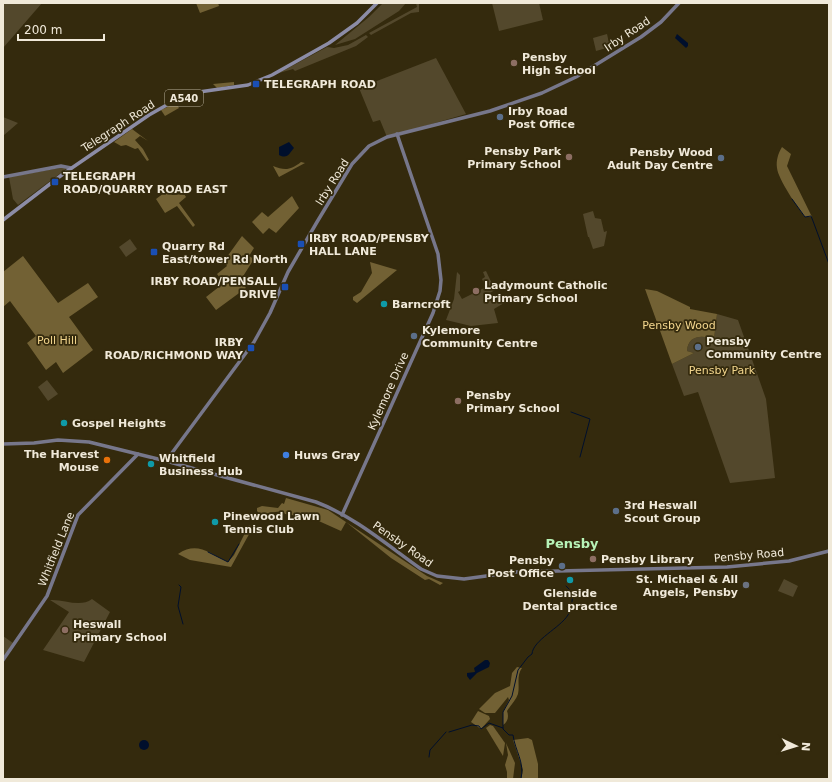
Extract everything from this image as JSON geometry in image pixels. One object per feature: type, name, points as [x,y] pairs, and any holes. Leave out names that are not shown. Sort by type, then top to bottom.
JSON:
[{"type":"main road","name":"Telegraph Road","points":[[3,220],[71,168],[149,115],[172,102],[199,92],[234,88],[252,84],[325,46],[352,27],[377,3]]},
{"type":"street","name":"Irby Road","points":[[166,461],[254,342],[270,314],[288,272],[352,164],[377,141],[397,134],[508,106],[576,77],[647,34],[679,3]]},
{"type":"street","name":"Kylemore Drive","points":[[342,515],[433,313],[440,291],[440,268],[438,254],[397,134]]},
{"type":"street","points":[[3,176],[61,166],[71,168]]},
{"type":"street","name":"Pensby Road","points":[[3,444],[65,440],[89,442],[166,461],[316,502],[342,515],[376,536],[421,569],[431,574],[447,578],[464,578],[516,572],[727,567],[789,561],[829,551]]},
{"type":"street","name":"Whitfield Lane","points":[[3,660],[47,596],[78,515],[138,454]]},
{"type":"green space","points":[[3,3],[42,3],[3,48]]},
{"type":"green space","points":[[196,3],[218,3],[219,6],[200,13]]},
{"type":"green space","points":[[383,3],[406,3],[399,11],[355,39],[335,45],[369,17]]},
{"type":"green space","points":[[416,3],[419,3],[419,12],[411,13],[371,35],[369,33],[417,7]]},
{"type":"green space","points":[[492,3],[539,3],[543,20],[499,31]]},
{"type":"green space","points":[[607,34],[610,47],[596,51],[593,38]]},
{"type":"green space","points":[[366,35],[368,37],[356,46],[295,71],[293,69],[279,73],[327,47],[334,48],[348,45]]},
{"type":"green space","points":[[436,58],[466,114],[387,137],[380,120],[373,122],[359,88]]},
{"type":"green space","points":[[234,82],[234,85],[217,88],[213,84]]},
{"type":"green space","points":[[176,103],[179,108],[165,116],[161,110]]},
{"type":"green space","points":[[3,117],[18,123],[3,136]]},
{"type":"green space","points":[[132,129],[148,141],[140,136],[135,140],[143,149],[149,160],[147,161],[138,148],[135,149],[126,145],[121,146],[114,142]]},
{"type":"green space","points":[[782,147],[791,154],[787,166],[812,217],[805,217],[784,186],[778,173],[778,155]]},
{"type":"green space","points":[[301,162],[305,163],[279,177],[273,166],[281,169],[288,169]]},
{"type":"green space","points":[[65,167],[66,169],[18,205],[13,199],[9,177]]},
{"type":"green space","points":[[168,190],[172,195],[184,194],[186,197],[179,203],[195,225],[193,227],[177,206],[165,213],[156,199]]},
{"type":"green space","points":[[292,196],[299,208],[276,233],[269,228],[263,234],[252,222],[262,212],[268,217]]},
{"type":"green space","points":[[593,211],[595,218],[601,219],[604,232],[607,231],[604,246],[593,249],[588,237],[583,214]]},
{"type":"green space","points":[[242,236],[254,248],[249,256],[254,259],[240,281],[246,288],[216,310],[206,297],[224,283],[217,274],[227,266],[224,261]]},
{"type":"green space","points":[[130,239],[137,249],[126,257],[119,247]]},
{"type":"green space","name":"Poll Hill","points":[[23,256],[58,303],[88,283],[98,297],[69,317],[93,350],[63,373],[56,362],[46,370],[27,343],[36,336],[10,301],[3,307],[3,272]]},
{"type":"green space","points":[[370,262],[397,270],[357,303],[353,300],[353,297],[361,292],[372,273]]},
{"type":"green space","name":"Ladymount Catholic Primary School","points":[[486,271],[495,290],[488,294],[492,302],[501,297],[504,303],[494,309],[498,323],[471,326],[446,320],[454,299],[457,272],[460,275],[460,291],[458,292],[462,299],[486,287],[482,279],[485,277],[483,272]]},
{"type":"green space","name":"Pensby Wood","points":[[645,289],[657,291],[690,307],[690,309],[717,314],[714,339],[700,337],[693,339],[688,346],[687,351],[694,353],[672,364]]},
{"type":"green space","name":"Pensby Park","points":[[717,314],[738,320],[766,399],[775,478],[730,483],[698,392],[684,396],[672,364],[694,353],[687,351],[690,342],[693,339],[705,337],[714,339]]},
{"type":"green space","points":[[47,380],[58,394],[48,401],[38,387]]},
{"type":"green space","points":[[286,498],[328,510],[346,522],[341,531],[312,518],[285,514],[283,511],[268,513],[263,518],[257,511],[257,508],[262,506],[278,508],[282,503],[284,504]]},
{"type":"green space","points":[[346,522],[427,576],[443,583],[440,585],[429,579],[425,580],[391,558]]},
{"type":"green space","points":[[249,525],[253,527],[231,567],[190,560],[178,554],[191,548],[197,548],[209,552],[228,562],[234,555]]},
{"type":"green space","points":[[784,579],[798,586],[793,597],[778,591]]},
{"type":"green space","name":"Heswall Primary School","points":[[92,599],[110,612],[84,662],[43,650],[69,612],[50,600],[82,603]]},
{"type":"green space","points":[[3,636],[13,643],[3,658]]},
{"type":"green space","points":[[517,667],[522,668],[519,677],[518,694],[507,711],[508,719],[503,725],[503,712],[509,700],[508,697],[495,713],[485,713],[479,709],[495,693],[510,686],[512,673]]},
{"type":"green space","points":[[478,711],[489,716],[490,719],[481,729],[471,722]]},
{"type":"green space","points":[[490,725],[493,726],[505,743],[503,756],[486,728]]},
{"type":"green space","points":[[528,738],[532,740],[538,764],[538,779],[521,779],[523,770],[513,740]]},
{"type":"green space","points":[[506,743],[515,763],[513,779],[507,779],[505,765],[508,755]]},
{"type":"water","points":[[677,34],[688,43],[686,48],[675,38]]},
{"type":"water","points":[[289,142],[294,148],[285,157],[279,155],[279,147]]},
{"type":"water","points":[[485,660],[488,660],[490,663],[489,667],[477,673],[470,680],[467,673],[475,672],[474,668]]},
{"type":"water","points":[[142,740],[146,740],[149,745],[146,750],[142,750],[139,747],[139,743]]},
{"type":"waterway","points":[[792,199],[805,217],[811,216],[829,264]]},
{"type":"waterway","points":[[571,412],[590,419],[580,457]]},
{"type":"waterway","points":[[208,552],[228,562],[239,544]]},
{"type":"waterway","points":[[179,585],[181,587],[178,606],[183,624]]},
{"type":"waterway","points":[[521,779],[521,762],[513,735],[509,735],[503,729],[503,712],[512,696],[518,670],[532,654],[537,644],[568,615],[573,593],[566,586]]},
{"type":"waterway","points":[[449,732],[472,725],[479,726],[481,729],[489,723],[503,728]]},
{"type":"waterway","points":[[429,757],[430,750],[446,732]]},
{"type":"place","name":"Pensby High School","points":[[514,63]]},
{"type":"place","name":"TELEGRAPH ROAD","points":[[256,84]]},
{"type":"place","name":"Irby Road Post Office","points":[[500,117]]},
{"type":"place","name":"Pensby Park Primary School","points":[[569,157]]},
{"type":"place","name":"Pensby Wood Adult Day Centre","points":[[721,158]]},
{"type":"place","name":"TELEGRAPH ROAD/QUARRY ROAD EAST","points":[[55,182]]},
{"type":"place","name":"IRBY ROAD/PENSBY HALL LANE","points":[[301,244]]},
{"type":"place","name":"Quarry Rd East/tower Rd North","points":[[154,252]]},
{"type":"place","name":"IRBY ROAD/PENSALL DRIVE","points":[[285,287]]},
{"type":"place","name":"Ladymount Catholic Primary School","points":[[476,291]]},
{"type":"place","name":"Barncroft","points":[[384,304]]},
{"type":"place","name":"Kylemore Community Centre","points":[[414,336]]},
{"type":"place","name":"Pensby Community Centre","points":[[698,347]]},
{"type":"place","name":"IRBY ROAD/RICHMOND WAY","points":[[251,348]]},
{"type":"place","name":"Pensby Primary School","points":[[458,401]]},
{"type":"place","name":"Gospel Heights","points":[[64,423]]},
{"type":"place","name":"Huws Gray","points":[[286,455]]},
{"type":"place","name":"The Harvest Mouse","points":[[107,460]]},
{"type":"place","name":"Whitfield Business Hub","points":[[151,464]]},
{"type":"place","name":"3rd Heswall Scout Group","points":[[616,511]]},
{"type":"place","name":"Pinewood Lawn Tennis Club","points":[[215,522]]},
{"type":"place","name":"Pensby Library","points":[[593,559]]},
{"type":"place","name":"Pensby Post Office","points":[[562,566]]},
{"type":"place","name":"Glenside Dental practice","points":[[570,580]]},
{"type":"place","name":"St. Michael & All Angels, Pensby","points":[[746,585]]},
{"type":"place","name":"Heswall Primary School","points":[[65,630]]},
{"type":"district","name":"Pensby","points":[[572,543]]}]
